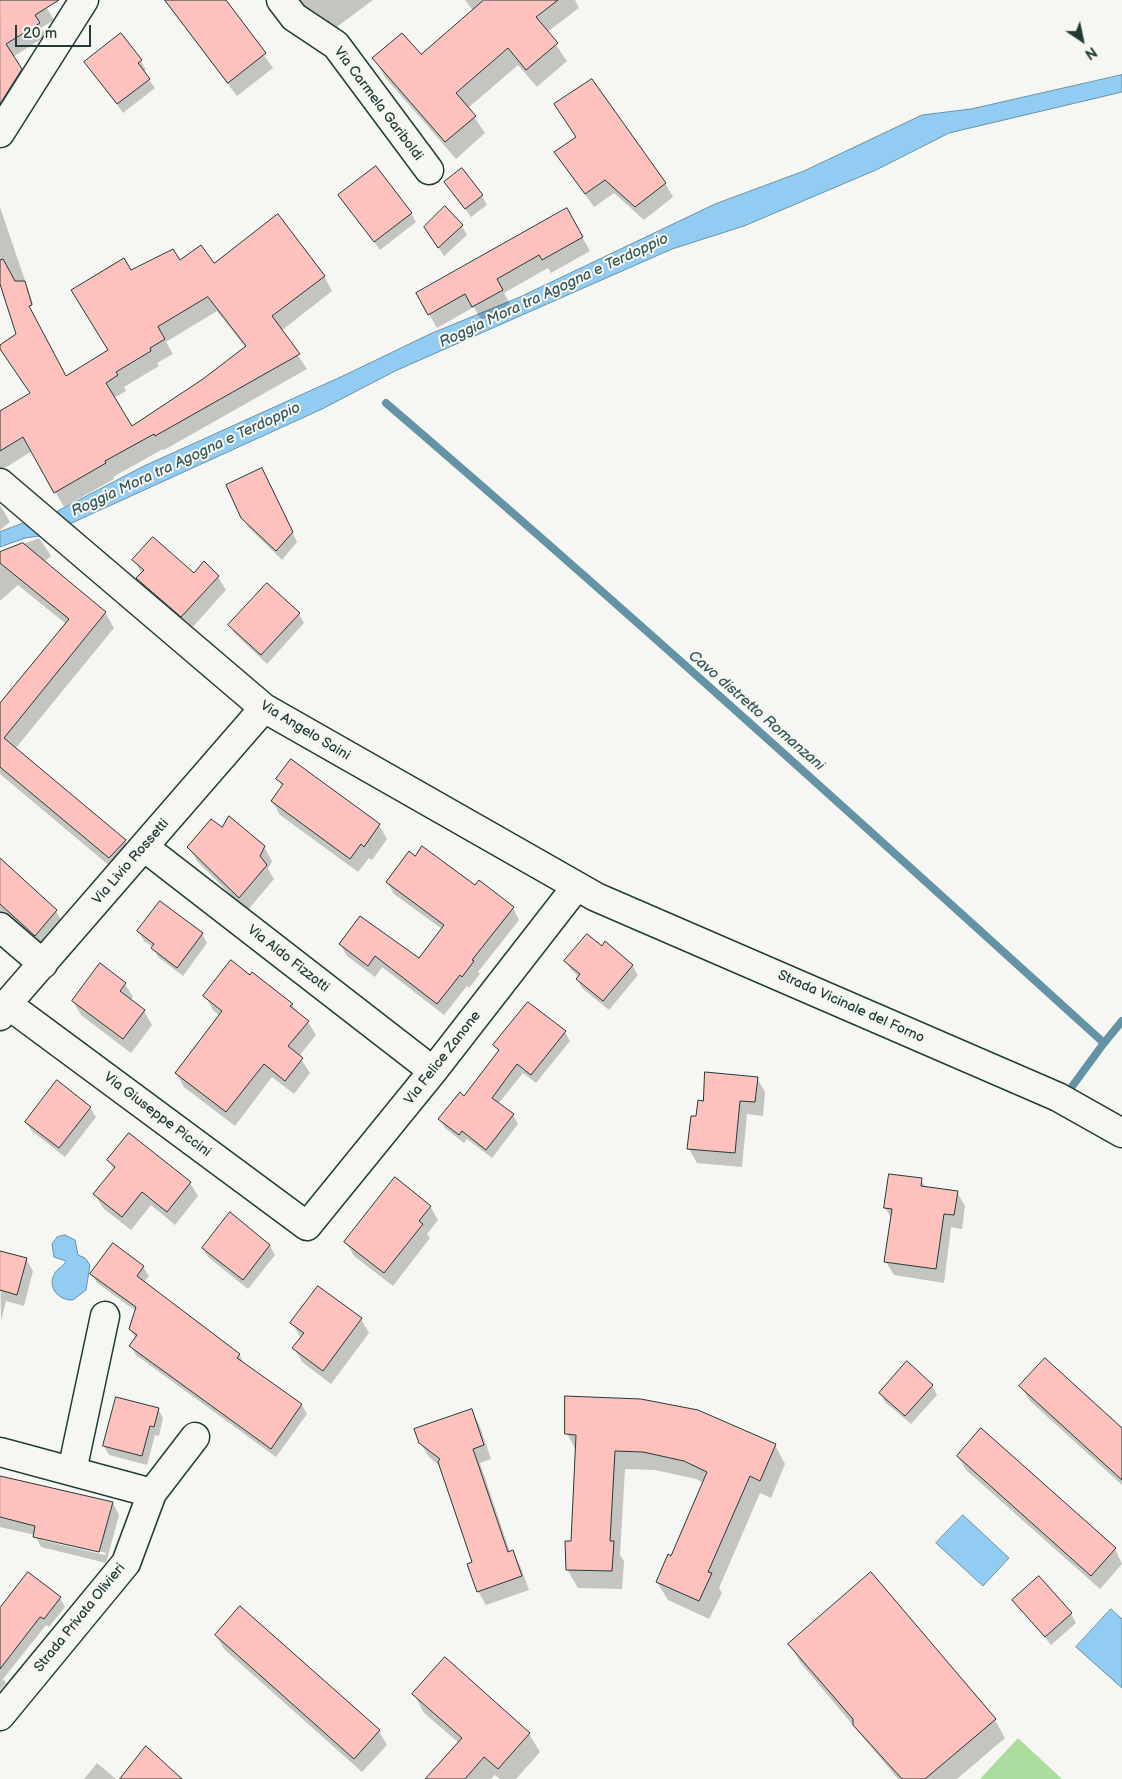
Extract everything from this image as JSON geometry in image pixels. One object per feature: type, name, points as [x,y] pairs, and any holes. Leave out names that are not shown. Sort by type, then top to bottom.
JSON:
[{"type":"street","points":[[0,133],[84,0]]},
{"type":"street","name":"Via Carmela Gariboldi","points":[[281,0],[294,17],[336,45],[429,170]]},
{"type":"street","name":"Via Angelo Saini","points":[[0,483],[264,708],[576,887]]},
{"type":"street","name":"Via Livio Rossetti","points":[[4,1010],[264,708]]},
{"type":"street","name":"Via Aldo Fizzotti","points":[[144,847],[433,1071]]},
{"type":"street","name":"Via Felice Zanone","points":[[307,1226],[433,1071],[576,887]]},
{"type":"street","name":"Strada Vicinale del Forno","points":[[576,887],[1065,1101],[1122,1133]]},
{"type":"street","points":[[0,927],[42,964]]},
{"type":"street","name":"Via Giuseppe Piccini","points":[[4,1010],[307,1226]]},
{"type":"street","points":[[72,1471],[105,1316]]},
{"type":"street","name":"Strada Privata Olivieri","points":[[0,1716],[126,1563],[152,1492],[194,1437]]},
{"type":"street","points":[[0,1452],[152,1492]]},
{"type":"green space","points":[[1018,1738],[1062,1779],[980,1779]]},
{"type":"water","name":"Roggia Mora tra Agogna e Terdoppio","points":[[1122,75],[1122,92],[949,133],[876,170],[744,226],[672,249],[395,371],[322,409],[63,527],[50,515],[144,466],[345,375],[430,334],[520,297],[715,204],[804,171],[922,115],[971,109]]},
{"type":"water","points":[[35,519],[47,535],[25,538],[0,547],[0,532]]},
{"type":"water","points":[[65,1235],[75,1240],[78,1255],[85,1258],[90,1265],[86,1290],[73,1300],[59,1296],[55,1292],[52,1283],[55,1273],[66,1261],[54,1257],[52,1244],[57,1237]]},
{"type":"water","points":[[963,1515],[1009,1558],[983,1586],[936,1543]]},
{"type":"water","points":[[1111,1609],[1122,1619],[1122,1688],[1076,1647]]},
{"type":"building","points":[[0,0],[59,0],[35,15],[40,23],[6,44],[22,69],[0,104]]},
{"type":"building","points":[[165,0],[226,0],[266,53],[228,83]]},
{"type":"building","points":[[484,0],[558,0],[536,17],[558,43],[526,70],[508,48],[456,93],[476,116],[445,142],[372,58],[402,33],[421,54]]},
{"type":"building","points":[[121,33],[142,60],[138,63],[150,79],[117,104],[84,62]]},
{"type":"building","points":[[592,79],[666,183],[635,207],[605,180],[585,194],[554,152],[576,137],[554,104]]},
{"type":"building","points":[[376,166],[412,213],[374,242],[338,195]]},
{"type":"building","points":[[462,168],[483,195],[465,209],[444,182]]},
{"type":"building","points":[[445,206],[463,225],[438,248],[424,227]]},
{"type":"building","points":[[567,208],[583,237],[542,260],[539,255],[497,279],[503,290],[472,307],[465,294],[428,315],[416,293]]},
{"type":"building","points":[[278,214],[325,276],[272,316],[300,354],[155,436],[154,434],[105,461],[106,463],[54,493],[23,437],[0,451],[0,411],[30,393],[0,349],[0,345],[16,334],[0,284],[0,260],[3,259],[15,281],[25,281],[32,305],[29,306],[66,376],[108,350],[71,290],[124,258],[131,270],[173,249],[180,260],[201,245],[214,263]],"holes":[[[208,297],[246,346],[203,379],[132,426],[106,383],[118,375],[116,372],[151,351],[150,348],[165,339],[158,327]]]},
{"type":"building","points":[[262,468],[293,532],[276,551],[241,518],[226,485]]},
{"type":"building","points":[[153,537],[194,573],[204,561],[219,576],[181,617],[136,578],[144,570],[132,560]]},
{"type":"building","points":[[23,543],[106,612],[4,738],[126,840],[109,858],[0,767],[0,703],[69,619],[0,563],[0,552]]},
{"type":"building","points":[[267,583],[300,613],[261,655],[228,625]]},
{"type":"building","points":[[291,759],[380,824],[364,847],[361,844],[350,859],[271,801],[283,784],[276,779]]},
{"type":"building","points":[[229,816],[265,846],[260,856],[267,865],[239,898],[187,847],[211,819],[222,827]]},
{"type":"building","points":[[422,846],[475,885],[479,880],[514,907],[472,960],[474,961],[462,977],[460,975],[437,1004],[375,956],[368,966],[339,944],[360,916],[419,958],[444,925],[386,882],[409,851],[415,856]]},
{"type":"building","points":[[0,858],[57,910],[35,936],[0,904]]},
{"type":"building","points":[[160,901],[203,933],[177,968],[151,948],[154,944],[137,931]]},
{"type":"building","points":[[587,934],[602,946],[605,941],[633,965],[603,1001],[576,979],[580,974],[564,961]]},
{"type":"building","points":[[231,960],[250,975],[252,972],[293,1004],[290,1006],[309,1021],[288,1046],[303,1058],[285,1081],[264,1064],[226,1112],[175,1073],[222,1011],[203,996]]},
{"type":"building","points":[[100,963],[126,983],[120,991],[145,1010],[123,1039],[72,1001]]},
{"type":"building","points":[[528,1002],[566,1031],[531,1075],[517,1064],[492,1098],[514,1114],[486,1150],[462,1131],[459,1135],[438,1119],[460,1092],[464,1096],[499,1050],[493,1045]]},
{"type":"building","points":[[705,1072],[758,1077],[755,1102],[740,1101],[735,1153],[687,1149],[691,1116],[696,1116],[698,1100],[703,1101]]},
{"type":"building","points":[[57,1080],[91,1107],[59,1148],[25,1122]]},
{"type":"building","points":[[129,1133],[191,1182],[167,1212],[142,1192],[122,1217],[93,1194],[115,1167],[107,1160]]},
{"type":"building","points":[[889,1174],[922,1178],[921,1186],[958,1191],[954,1215],[944,1214],[936,1269],[884,1262],[892,1209],[884,1208]]},
{"type":"building","points":[[395,1177],[431,1206],[419,1221],[423,1224],[384,1273],[344,1242]]},
{"type":"building","points":[[230,1212],[270,1245],[243,1280],[202,1248]]},
{"type":"building","points":[[113,1243],[144,1266],[137,1276],[240,1354],[237,1358],[302,1404],[271,1449],[129,1346],[137,1335],[129,1329],[136,1307],[90,1274]]},
{"type":"building","points":[[0,1251],[27,1258],[17,1295],[0,1290]]},
{"type":"building","points":[[318,1286],[362,1318],[323,1371],[292,1348],[304,1333],[290,1323]]},
{"type":"building","points":[[1045,1358],[1122,1428],[1122,1480],[1019,1386]]},
{"type":"building","points":[[907,1361],[933,1385],[905,1416],[879,1393]]},
{"type":"building","points":[[565,1396],[641,1399],[698,1410],[776,1444],[760,1481],[750,1476],[708,1572],[712,1573],[699,1601],[656,1582],[668,1554],[671,1556],[707,1472],[684,1461],[643,1452],[615,1451],[610,1541],[614,1541],[612,1571],[566,1570],[565,1541],[571,1541],[576,1435],[565,1434]]},
{"type":"building","points":[[116,1397],[159,1408],[154,1427],[150,1426],[142,1456],[103,1446]]},
{"type":"building","points":[[472,1409],[484,1445],[473,1449],[508,1552],[513,1550],[522,1576],[477,1592],[467,1564],[472,1562],[438,1462],[440,1459],[419,1443],[414,1429]]},
{"type":"building","points":[[981,1428],[1116,1548],[1091,1576],[957,1456]]},
{"type":"building","points":[[0,1476],[113,1502],[99,1552],[33,1537],[35,1526],[0,1517]]},
{"type":"building","points":[[28,1572],[61,1597],[44,1619],[40,1617],[0,1669],[0,1608]]},
{"type":"building","points":[[871,1572],[996,1719],[925,1779],[902,1779],[853,1725],[853,1719],[788,1644]]},
{"type":"building","points":[[1039,1576],[1072,1613],[1045,1637],[1012,1600]]},
{"type":"building","points":[[240,1606],[380,1730],[354,1759],[215,1635]]},
{"type":"building","points":[[445,1657],[530,1733],[498,1769],[484,1757],[465,1779],[425,1779],[462,1738],[412,1694]]},
{"type":"building","points":[[146,1746],[182,1779],[120,1779]]},
{"type":"waterway","name":"Cavo distretto Romanzani","points":[[386,403],[837,801],[1104,1043],[1122,1021]]},
{"type":"waterway","name":"Cavo distretto Romanzani","points":[[1065,1096],[1104,1043]]}]
